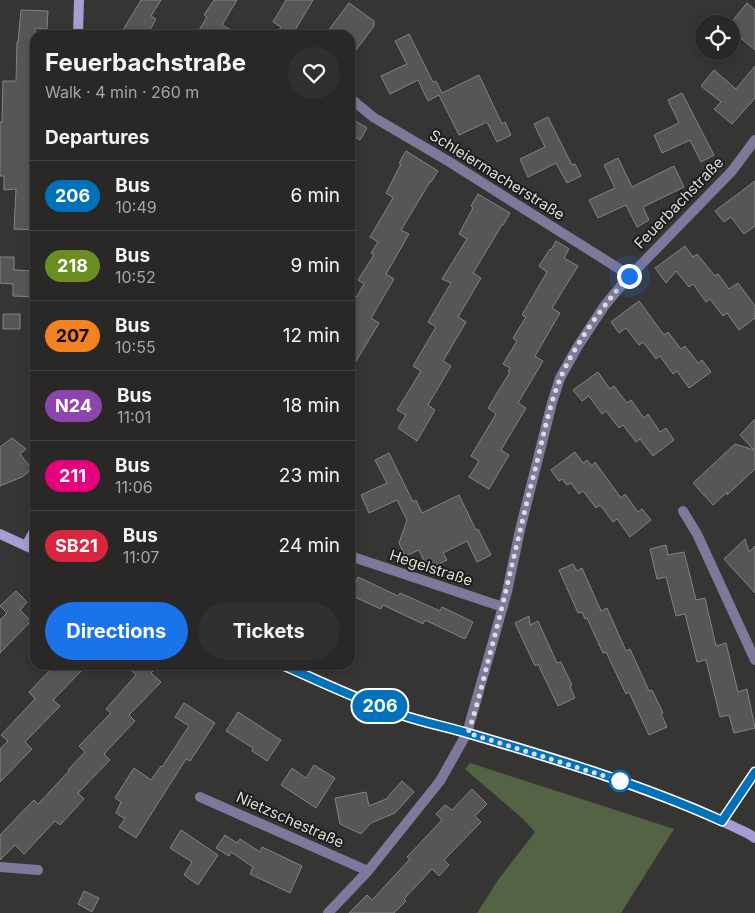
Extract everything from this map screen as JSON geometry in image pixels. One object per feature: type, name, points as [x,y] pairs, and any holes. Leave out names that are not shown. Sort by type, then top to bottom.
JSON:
[{"type":"street","points":[[78,30],[79,0]]},
{"type":"street","name":"Schleiermacherstraße","points":[[355,102],[373,117],[456,166],[629,276]]},
{"type":"street","name":"Feuerbachstraße","points":[[468,733],[503,607],[539,454],[560,378],[605,305],[629,276],[732,171],[755,140]]},
{"type":"street","points":[[683,511],[697,534],[755,660]]},
{"type":"street","points":[[0,534],[30,548]]},
{"type":"street","name":"Hegelstraße","points":[[355,558],[503,607]]},
{"type":"street","points":[[294,670],[336,689],[406,716],[468,733],[620,781],[696,809],[755,838]]},
{"type":"street","points":[[328,913],[368,871],[440,781],[468,733]]},
{"type":"street","points":[[722,821],[755,772]]},
{"type":"street","name":"Nietzschestraße","points":[[200,797],[368,871]]},
{"type":"street","points":[[0,867],[38,870]]},
{"type":"green space","points":[[470,763],[674,829],[621,913],[477,913],[498,880],[535,832],[523,819],[465,769]]},
{"type":"building","points":[[141,0],[161,0],[151,16],[156,19],[150,30],[123,30]]},
{"type":"building","points":[[214,0],[237,0],[222,25],[231,30],[199,30],[207,17],[204,15]]},
{"type":"building","points":[[286,0],[313,0],[295,30],[279,30],[281,27],[273,22]]},
{"type":"building","points":[[349,3],[374,21],[374,26],[355,51],[355,30],[329,30]]},
{"type":"building","points":[[747,3],[755,10],[755,50],[740,38],[740,15],[737,15]]},
{"type":"building","points":[[21,10],[48,11],[47,29],[35,28],[35,30],[30,30],[30,230],[14,229],[16,189],[4,190],[4,176],[0,176],[0,122],[2,122],[3,81],[16,81]]},
{"type":"building","points":[[409,34],[433,82],[436,81],[442,93],[479,75],[502,124],[505,122],[511,135],[497,142],[487,122],[459,135],[439,95],[428,101],[418,80],[390,94],[381,76],[407,64],[395,41]]},
{"type":"building","points":[[755,66],[755,98],[732,124],[714,109],[721,102],[701,86],[714,70],[736,89]]},
{"type":"building","points":[[682,93],[714,155],[701,162],[690,140],[662,153],[654,135],[679,123],[668,100]]},
{"type":"building","points":[[548,117],[572,165],[575,164],[581,176],[567,183],[556,163],[528,177],[520,159],[545,147],[534,124]]},
{"type":"building","points":[[355,121],[367,128],[360,140],[355,137]]},
{"type":"building","points":[[406,151],[438,171],[401,230],[409,234],[386,274],[394,279],[371,318],[379,323],[355,363],[355,299],[364,284],[358,280],[374,255],[371,253],[378,242],[370,237],[393,198],[386,193],[401,164],[399,163]]},
{"type":"building","points":[[618,158],[632,187],[674,166],[684,187],[643,207],[649,220],[637,227],[626,205],[598,218],[589,200],[615,188],[604,165]]},
{"type":"building","points":[[755,181],[755,226],[744,234],[731,217],[724,222],[715,211]]},
{"type":"building","points":[[478,194],[510,213],[473,273],[481,278],[458,317],[466,322],[443,361],[451,366],[428,405],[435,410],[417,441],[398,428],[406,415],[397,410],[421,371],[413,366],[436,327],[428,322],[451,283],[442,279],[467,239],[459,234]]},
{"type":"building","points":[[556,241],[569,249],[564,258],[578,266],[552,308],[560,313],[535,356],[543,361],[518,403],[526,408],[501,450],[509,455],[489,489],[469,477],[479,461],[471,456],[496,414],[488,408],[510,372],[508,371],[510,368],[503,364],[517,341],[513,338],[526,317],[522,315],[547,272],[539,266]]},
{"type":"building","points":[[685,246],[693,257],[697,254],[715,276],[718,274],[729,289],[738,283],[755,306],[755,318],[739,330],[727,313],[723,316],[710,299],[706,302],[693,284],[689,287],[676,271],[666,283],[655,268]]},
{"type":"building","points":[[0,257],[14,257],[14,270],[30,271],[30,297],[13,296],[13,284],[0,283]]},
{"type":"building","points":[[639,301],[664,335],[668,332],[681,349],[685,346],[698,363],[702,360],[711,372],[689,388],[677,371],[673,374],[660,356],[656,359],[643,342],[639,345],[626,328],[619,333],[611,322]]},
{"type":"building","points":[[3,314],[20,314],[20,329],[3,329]]},
{"type":"building","points":[[598,372],[610,389],[614,386],[627,403],[631,400],[644,418],[648,414],[660,432],[666,428],[674,440],[653,456],[640,439],[636,442],[623,425],[619,428],[606,411],[602,414],[589,396],[582,401],[573,390]]},
{"type":"building","points":[[755,419],[755,469],[727,495],[727,492],[713,505],[693,483],[735,444],[754,450],[740,435]]},
{"type":"building","points":[[12,438],[26,449],[20,454],[30,466],[30,471],[22,477],[0,486],[0,447]]},
{"type":"building","points":[[575,452],[583,463],[587,460],[592,466],[595,462],[621,498],[625,494],[638,512],[642,509],[651,520],[630,537],[617,519],[613,522],[600,505],[596,508],[583,491],[579,494],[571,483],[567,485],[562,479],[559,481],[551,470]]},
{"type":"building","points":[[389,453],[413,502],[416,500],[422,513],[459,495],[491,555],[477,562],[467,541],[443,553],[447,560],[435,566],[425,563],[419,550],[405,556],[399,543],[407,520],[397,500],[369,513],[361,495],[387,483],[375,460]]},
{"type":"building","points":[[745,539],[749,552],[755,546],[755,593],[724,559]]},
{"type":"building","points":[[666,545],[668,555],[684,552],[696,600],[705,598],[716,646],[726,643],[738,692],[747,689],[755,728],[734,733],[729,715],[720,717],[706,660],[697,662],[685,614],[676,616],[666,577],[657,579],[650,549]]},
{"type":"building","points":[[573,564],[577,571],[582,568],[601,611],[607,608],[626,651],[630,649],[649,691],[652,690],[663,713],[661,714],[667,727],[649,735],[629,692],[626,694],[606,652],[603,653],[587,618],[585,619],[582,612],[578,613],[559,570]]},
{"type":"building","points":[[358,577],[398,596],[400,593],[440,611],[442,607],[473,622],[465,639],[425,620],[423,624],[383,605],[381,609],[355,597]]},
{"type":"building","points":[[16,591],[27,602],[20,610],[30,622],[0,653],[0,620],[7,613],[0,606]]},
{"type":"building","points":[[529,616],[530,625],[538,621],[557,663],[561,662],[572,685],[570,686],[575,698],[558,706],[538,664],[535,666],[515,623]]},
{"type":"building","points":[[50,670],[82,670],[53,700],[60,706],[25,742],[32,749],[0,782],[0,749],[8,741],[1,735],[35,699],[29,692]]},
{"type":"building","points":[[131,670],[154,670],[151,673],[161,682],[129,715],[135,721],[104,754],[110,760],[78,793],[84,799],[60,825],[55,821],[24,854],[15,845],[0,860],[0,835],[34,800],[38,804],[69,771],[85,752],[79,746],[111,713],[106,709],[136,675]]},
{"type":"building","points":[[184,703],[215,723],[190,761],[186,759],[136,838],[119,827],[125,819],[116,813],[121,802],[115,798],[134,768],[151,780],[162,767],[189,726],[175,717]]},
{"type":"building","points":[[238,712],[281,740],[267,761],[252,751],[253,748],[226,731]]},
{"type":"building","points":[[314,765],[335,778],[316,808],[281,785],[292,768],[306,778]]},
{"type":"building","points":[[402,781],[414,792],[395,813],[371,823],[361,834],[340,824],[335,798],[366,792],[369,806],[386,799]]},
{"type":"building","points":[[472,789],[487,804],[475,816],[481,822],[444,860],[449,865],[439,876],[432,869],[404,899],[406,901],[394,913],[349,913],[367,895],[372,900],[410,859],[407,857],[442,820],[436,814],[445,805],[452,810]]},
{"type":"building","points":[[181,830],[218,855],[198,885],[184,875],[192,862],[170,848]]},
{"type":"building","points":[[225,835],[237,843],[240,839],[260,852],[262,847],[302,866],[290,893],[250,874],[253,867],[231,852],[229,856],[216,848]]},
{"type":"building","points":[[84,891],[99,898],[92,912],[78,904]]},
{"type":"bus line","name":"206","points":[[294,670],[336,689],[406,716],[468,733],[620,781],[696,809],[722,821],[755,772]]},
{"type":"route","points":[[620,781],[468,733],[507,592],[522,522],[560,378],[596,318],[629,276]]}]
